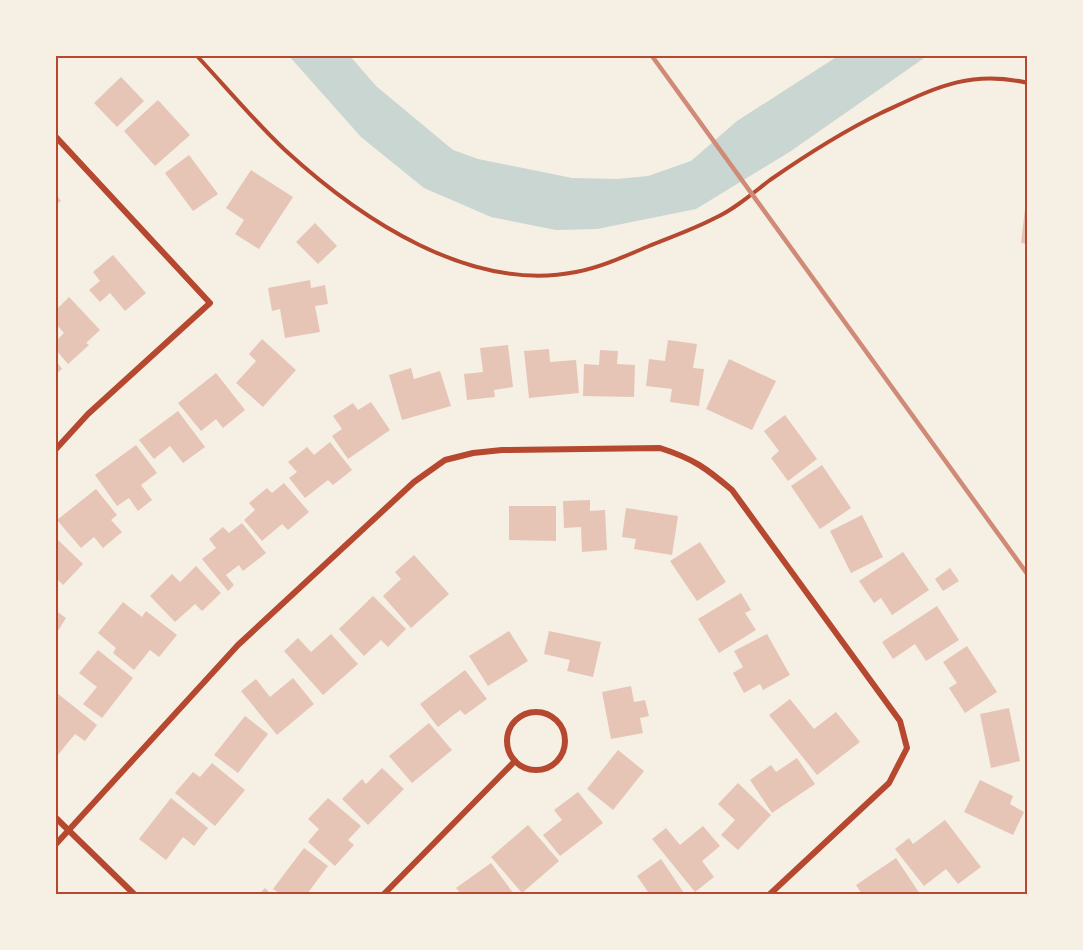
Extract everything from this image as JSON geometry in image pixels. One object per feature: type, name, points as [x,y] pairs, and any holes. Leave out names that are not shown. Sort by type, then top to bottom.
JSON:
[{"type":"street","points":[[56,137],[210,303],[88,414],[56,449]]},
{"type":"street","points":[[56,844],[238,645],[414,482],[445,460],[492,451],[660,448],[704,466],[732,490],[900,721],[907,748],[889,783],[770,894]]},
{"type":"street","points":[[537,712],[548,714],[557,721],[564,730],[566,742],[563,753],[556,762],[547,769],[535,770],[524,768],[515,761],[508,752],[507,740],[509,729],[516,720],[525,714],[537,712]]},
{"type":"street","points":[[384,894],[515,761]]},
{"type":"street","points":[[56,818],[134,894]]},
{"type":"path","points":[[197,56],[285,150],[350,203],[384,226],[419,246],[452,258],[488,269],[535,275],[576,272],[604,264],[717,218],[847,130],[939,86],[998,78],[1028,83]]},
{"type":"shaded area","points":[[289,56],[350,56],[376,86],[453,150],[478,159],[572,178],[617,179],[648,176],[691,161],[737,121],[838,56],[927,56],[791,151],[696,209],[597,229],[556,230],[491,217],[424,188],[361,137]]},
{"type":"building","points":[[121,77],[144,101],[117,127],[94,103]]},
{"type":"building","points":[[158,100],[190,135],[155,166],[124,131]]},
{"type":"building","points":[[189,155],[218,194],[193,211],[165,173]]},
{"type":"building","points":[[251,170],[293,197],[259,249],[235,234],[244,220],[226,208]]},
{"type":"building","points":[[56,194],[61,201],[56,205]]},
{"type":"building","points":[[1026,200],[1028,200],[1028,244],[1021,243]]},
{"type":"building","points":[[315,223],[337,246],[318,264],[296,242]]},
{"type":"building","points":[[113,255],[146,293],[125,311],[110,293],[100,302],[89,290],[100,281],[93,272]]},
{"type":"building","points":[[310,280],[311,288],[325,285],[328,304],[315,306],[320,332],[285,338],[280,309],[272,311],[268,288]]},
{"type":"building","points":[[69,297],[100,330],[86,343],[89,345],[68,364],[56,350],[56,341],[64,333],[56,324],[56,310]]},
{"type":"building","points":[[262,339],[296,370],[263,407],[236,383],[256,361],[249,354]]},
{"type":"building","points":[[668,340],[697,344],[693,368],[704,369],[699,406],[670,402],[672,389],[646,386],[649,359],[665,361]]},
{"type":"building","points":[[508,345],[513,387],[494,390],[495,397],[467,400],[464,374],[483,372],[480,348]]},
{"type":"building","points":[[549,349],[550,362],[576,360],[579,393],[529,398],[524,351]]},
{"type":"building","points":[[600,350],[618,351],[617,364],[635,365],[634,397],[583,396],[584,364],[599,365]]},
{"type":"building","points":[[729,359],[776,381],[752,430],[706,409]]},
{"type":"building","points":[[56,361],[62,369],[56,374]]},
{"type":"building","points":[[411,368],[414,379],[440,371],[451,406],[402,420],[389,375]]},
{"type":"building","points":[[216,373],[245,410],[223,428],[216,419],[201,431],[178,403]]},
{"type":"building","points":[[371,402],[390,430],[348,459],[332,436],[342,429],[333,416],[353,403],[358,410]]},
{"type":"building","points":[[178,411],[205,447],[183,463],[170,446],[154,459],[139,440]]},
{"type":"building","points":[[785,415],[817,459],[788,481],[771,458],[779,451],[764,431]]},
{"type":"building","points":[[330,442],[352,470],[333,485],[328,480],[305,498],[289,478],[297,472],[288,462],[307,447],[314,455]]},
{"type":"building","points":[[136,445],[157,473],[141,485],[152,500],[138,511],[129,498],[117,506],[95,475]]},
{"type":"building","points":[[822,465],[851,508],[820,529],[791,486]]},
{"type":"building","points":[[284,483],[309,512],[288,530],[282,524],[262,541],[244,520],[255,510],[249,503],[267,488],[272,493]]},
{"type":"building","points":[[96,489],[117,515],[111,520],[122,532],[103,548],[94,537],[81,548],[57,520]]},
{"type":"building","points":[[590,500],[590,511],[605,510],[607,550],[582,552],[581,527],[564,528],[563,501]]},
{"type":"building","points":[[509,506],[556,506],[556,541],[509,540]]},
{"type":"building","points":[[626,508],[678,516],[672,555],[634,549],[636,539],[622,537]]},
{"type":"building","points":[[862,515],[883,557],[851,573],[830,531]]},
{"type":"building","points":[[242,523],[266,553],[243,571],[239,565],[226,575],[234,585],[228,591],[202,559],[216,548],[209,539],[223,527],[229,533]]},
{"type":"building","points":[[56,538],[83,564],[63,585],[56,578]]},
{"type":"building","points":[[700,542],[726,582],[697,601],[670,561]]},
{"type":"building","points":[[903,552],[929,590],[892,615],[881,598],[874,603],[859,581]]},
{"type":"building","points":[[414,555],[449,594],[411,628],[383,596],[401,579],[395,572]]},
{"type":"building","points":[[196,566],[221,593],[202,611],[195,604],[175,622],[150,596],[172,574],[180,582]]},
{"type":"building","points":[[950,568],[959,581],[943,591],[935,579]]},
{"type":"building","points":[[741,593],[751,610],[745,613],[756,630],[719,653],[698,619]]},
{"type":"building","points":[[373,596],[406,629],[388,647],[381,640],[364,656],[339,629]]},
{"type":"building","points":[[123,602],[142,617],[146,611],[177,635],[159,657],[150,650],[134,670],[113,653],[116,648],[98,633]]},
{"type":"building","points":[[937,606],[959,640],[926,661],[915,644],[893,659],[882,642]]},
{"type":"building","points":[[56,611],[66,618],[56,634]]},
{"type":"building","points":[[509,631],[528,661],[488,686],[469,656]]},
{"type":"building","points":[[549,631],[601,642],[593,677],[567,671],[570,660],[544,654]]},
{"type":"building","points":[[331,634],[358,664],[323,695],[284,651],[298,638],[311,652]]},
{"type":"building","points":[[767,634],[790,675],[763,690],[760,684],[744,693],[733,673],[743,667],[734,651]]},
{"type":"building","points":[[967,646],[997,692],[965,713],[949,688],[957,683],[943,662]]},
{"type":"building","points":[[98,650],[133,678],[102,718],[83,704],[97,687],[79,673]]},
{"type":"building","points":[[465,670],[487,699],[465,715],[460,710],[438,727],[420,704]]},
{"type":"building","points":[[293,678],[314,704],[277,735],[241,691],[256,679],[270,697]]},
{"type":"building","points":[[631,686],[634,702],[645,700],[649,716],[640,718],[643,733],[611,739],[602,692]]},
{"type":"building","points":[[57,693],[97,725],[85,741],[75,734],[57,756],[56,695]]},
{"type":"building","points":[[790,699],[814,729],[836,712],[860,742],[817,775],[769,715]]},
{"type":"building","points":[[1009,708],[1020,761],[991,768],[980,714]]},
{"type":"building","points":[[245,716],[268,734],[238,773],[214,755]]},
{"type":"building","points":[[429,723],[452,750],[412,783],[389,756]]},
{"type":"building","points":[[618,750],[644,771],[613,810],[587,789]]},
{"type":"building","points":[[797,758],[815,784],[772,813],[750,780],[771,765],[776,772]]},
{"type":"building","points":[[212,763],[245,790],[215,826],[175,793],[193,772],[200,777]]},
{"type":"building","points":[[382,768],[404,789],[368,825],[342,799],[362,779],[366,784]]},
{"type":"building","points":[[980,780],[1013,796],[1010,804],[1024,812],[1013,835],[964,812]]},
{"type":"building","points":[[738,783],[771,815],[738,850],[721,835],[735,820],[718,804]]},
{"type":"building","points":[[578,792],[603,823],[560,856],[543,835],[562,820],[554,810]]},
{"type":"building","points":[[171,798],[208,828],[194,846],[183,837],[166,860],[139,839]]},
{"type":"building","points":[[328,798],[361,826],[348,840],[354,845],[335,866],[308,842],[319,829],[308,819]]},
{"type":"building","points":[[945,820],[981,867],[958,884],[946,869],[924,886],[895,849],[909,838],[913,844]]},
{"type":"building","points":[[528,825],[559,861],[522,893],[491,857]]},
{"type":"building","points":[[703,826],[720,846],[702,861],[714,877],[695,892],[652,839],[666,828],[680,845]]},
{"type":"building","points":[[304,848],[328,866],[307,894],[281,894],[273,889]]},
{"type":"building","points":[[896,858],[920,894],[862,894],[856,885]]},
{"type":"building","points":[[661,859],[684,893],[645,894],[648,892],[637,876]]},
{"type":"building","points":[[491,863],[514,894],[461,894],[456,888]]},
{"type":"building","points":[[265,888],[271,894],[259,894]]},
{"type":"railway","points":[[652,56],[1028,575]]}]
